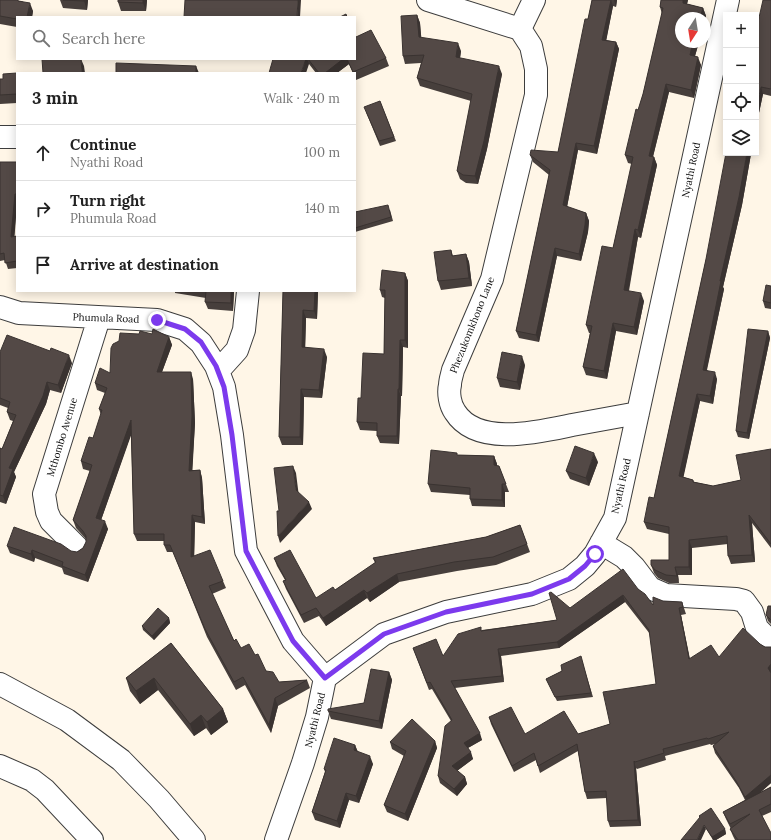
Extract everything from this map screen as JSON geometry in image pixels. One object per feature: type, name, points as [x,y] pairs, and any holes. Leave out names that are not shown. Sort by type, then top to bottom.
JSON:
[{"type":"street","points":[[428,0],[520,29],[534,0]]},
{"type":"street","name":"Nyathi Road","points":[[276,840],[303,763],[317,717],[325,678],[384,634],[446,612],[532,594],[569,579],[585,566],[595,554],[601,543],[614,518],[728,0]]},
{"type":"street","name":"Phezukomkhono Lane","points":[[520,29],[531,46],[536,69],[536,95],[492,279],[453,370],[449,386],[452,408],[459,418],[466,424],[481,431],[510,434],[536,432],[638,414]]},
{"type":"street","points":[[0,137],[16,137]]},
{"type":"street","points":[[218,371],[237,350],[244,330],[248,292]]},
{"type":"street","name":"Phumula Road","points":[[0,308],[19,314],[157,320],[185,329],[201,342],[218,371],[224,387],[232,435],[246,551],[293,641],[325,678]]},
{"type":"street","name":"Mthombo Avenue","points":[[77,547],[51,521],[44,494],[99,318]]},
{"type":"street","points":[[601,543],[624,557],[634,567],[650,588],[656,592],[666,596],[736,599],[744,601],[752,612],[757,628],[771,642]]},
{"type":"street","points":[[0,684],[67,720],[122,760],[159,799],[194,840]]},
{"type":"street","points":[[0,766],[32,780],[45,790],[92,840]]},
{"type":"building","points":[[0,0],[18,0],[30,3],[27,16],[16,16],[16,19],[0,16]]},
{"type":"building","points":[[63,0],[84,0],[84,1]]},
{"type":"building","points":[[118,0],[143,0],[143,3],[118,2]]},
{"type":"building","points":[[185,0],[298,0],[297,16],[184,16]]},
{"type":"building","points":[[592,0],[611,0],[602,40],[616,42],[594,146],[576,143],[563,205],[586,213],[579,254],[555,248],[536,335],[516,331],[550,170],[530,155],[531,150],[558,152],[585,19],[588,19]]},
{"type":"building","points":[[661,0],[683,0],[683,3],[703,8],[702,12],[675,12],[675,48],[692,48],[690,55],[698,57],[691,90],[666,84],[649,156],[654,157],[638,230],[635,229],[624,290],[641,293],[634,327],[613,323],[604,371],[583,367],[592,326],[586,325],[602,246],[613,248],[633,157],[625,155],[636,109],[638,110],[643,94],[663,8],[660,7]]},
{"type":"building","points":[[763,0],[771,0],[771,89],[761,87],[759,95],[759,48],[759,18]]},
{"type":"building","points":[[417,15],[419,37],[458,43],[456,57],[499,66],[484,141],[475,176],[463,175],[457,171],[472,94],[417,78],[424,55],[403,56],[401,16]]},
{"type":"building","points":[[371,30],[386,58],[353,72],[347,60],[356,60],[356,37]]},
{"type":"building","points":[[42,60],[81,60],[82,72],[43,72]]},
{"type":"building","points":[[273,60],[306,60],[301,72],[269,72]]},
{"type":"building","points":[[309,60],[342,60],[326,72],[318,72]]},
{"type":"building","points":[[116,63],[196,66],[196,72],[116,72]]},
{"type":"building","points":[[16,73],[16,94],[0,95],[0,79],[3,79],[3,74]]},
{"type":"building","points":[[380,101],[394,137],[379,141],[364,107]]},
{"type":"building","points":[[725,156],[746,156],[703,370],[715,372],[710,396],[697,394],[679,476],[693,480],[693,482],[713,486],[741,480],[736,455],[771,449],[771,544],[749,515],[752,555],[728,556],[727,536],[689,540],[689,567],[675,567],[677,576],[666,575],[655,570],[651,565],[651,560],[669,560],[669,527],[644,522],[649,497],[654,498],[706,259]]},
{"type":"building","points":[[0,162],[16,162],[16,194],[11,237],[16,236],[16,261],[5,263],[4,253],[0,254]]},
{"type":"building","points":[[388,205],[391,217],[356,228],[356,212]]},
{"type":"building","points":[[451,250],[452,256],[466,254],[469,278],[438,281],[434,252]]},
{"type":"building","points":[[382,270],[405,273],[405,340],[400,340],[397,436],[377,436],[377,423],[357,422],[358,398],[361,398],[363,353],[384,354],[385,290],[380,290]]},
{"type":"building","points":[[766,285],[771,286],[771,303],[763,301]]},
{"type":"building","points":[[206,292],[231,292],[231,303],[205,302]]},
{"type":"building","points":[[283,292],[315,292],[314,311],[303,310],[302,347],[324,349],[319,390],[301,389],[300,437],[279,437]]},
{"type":"building","points":[[153,329],[169,337],[157,372],[191,372],[192,416],[189,471],[200,470],[202,517],[192,515],[191,557],[210,550],[223,581],[209,586],[234,641],[236,639],[241,648],[249,644],[255,655],[258,654],[266,671],[273,672],[279,682],[307,680],[275,698],[269,725],[243,677],[234,682],[205,629],[170,545],[164,545],[164,534],[134,534],[131,420],[96,518],[105,521],[85,575],[62,566],[63,562],[32,550],[31,554],[7,546],[14,527],[61,544],[71,551],[77,552],[83,548],[86,542],[86,536],[73,520],[92,465],[81,461],[89,437],[93,438],[102,410],[99,409],[107,388],[95,383],[100,368],[110,373],[111,348],[113,344],[119,341],[120,333],[139,334],[140,331],[152,334]]},
{"type":"building","points":[[748,329],[768,331],[747,433],[736,431]]},
{"type":"building","points":[[7,335],[50,351],[51,348],[69,355],[58,385],[47,382],[43,396],[9,468],[13,469],[3,496],[0,495],[0,448],[2,449],[16,415],[7,412],[10,402],[0,398],[0,352]]},
{"type":"building","points":[[502,352],[522,356],[517,382],[497,378]]},
{"type":"building","points":[[575,446],[594,453],[586,478],[566,471]]},
{"type":"building","points":[[431,450],[457,453],[457,455],[494,456],[494,465],[499,466],[506,484],[502,484],[502,500],[470,499],[470,488],[428,484]]},
{"type":"building","points":[[293,466],[296,490],[309,502],[278,536],[277,511],[279,511],[274,468]]},
{"type":"building","points":[[520,525],[527,544],[493,557],[454,562],[397,574],[367,593],[364,590],[323,618],[316,608],[301,615],[283,581],[286,580],[274,558],[290,550],[316,598],[333,587],[335,590],[376,562],[373,558],[486,537]]},
{"type":"building","points":[[623,569],[638,589],[645,594],[653,605],[653,597],[663,601],[682,602],[683,607],[679,608],[689,659],[711,645],[719,657],[743,628],[760,644],[765,647],[771,647],[771,664],[768,668],[771,673],[771,775],[745,797],[713,746],[729,732],[708,739],[663,749],[664,753],[635,762],[634,761],[638,820],[608,821],[606,791],[585,792],[577,744],[538,766],[534,753],[512,766],[489,717],[511,707],[525,734],[564,711],[578,734],[610,724],[603,692],[656,684],[649,630],[623,595],[557,642],[498,649],[502,676],[451,681],[480,733],[464,743],[471,752],[452,766],[465,777],[454,789],[438,776],[445,726],[452,720],[430,682],[427,683],[413,648],[436,639],[443,656],[458,634],[481,627],[481,631],[557,620],[549,593],[551,592],[570,608]]},
{"type":"building","points":[[768,606],[771,606],[771,620],[766,615]]},
{"type":"building","points":[[158,608],[169,618],[152,636],[142,626]]},
{"type":"building","points":[[171,643],[223,709],[207,722],[201,715],[190,724],[154,678],[136,691],[126,678]]},
{"type":"building","points":[[581,656],[591,693],[555,697],[546,679],[562,671],[561,665]]},
{"type":"building","points":[[371,669],[389,672],[379,721],[328,711],[328,709],[364,703]]},
{"type":"building","points":[[412,719],[435,741],[405,814],[384,805],[406,751],[390,742]]},
{"type":"building","points":[[334,738],[355,745],[354,750],[370,756],[356,796],[346,793],[337,821],[312,812],[326,770],[324,769]]},
{"type":"building","points":[[771,787],[771,804],[759,810],[771,833],[771,840],[738,840],[730,829],[750,814],[730,824],[723,812]]},
{"type":"building","points":[[711,808],[725,829],[712,837],[704,825],[697,840],[681,840],[700,817],[699,816]]},
{"type":"route","points":[[157,320],[185,329],[201,342],[216,366],[224,387],[232,435],[246,551],[293,641],[325,678],[384,634],[446,612],[532,594],[569,579],[585,566],[595,554]]}]
